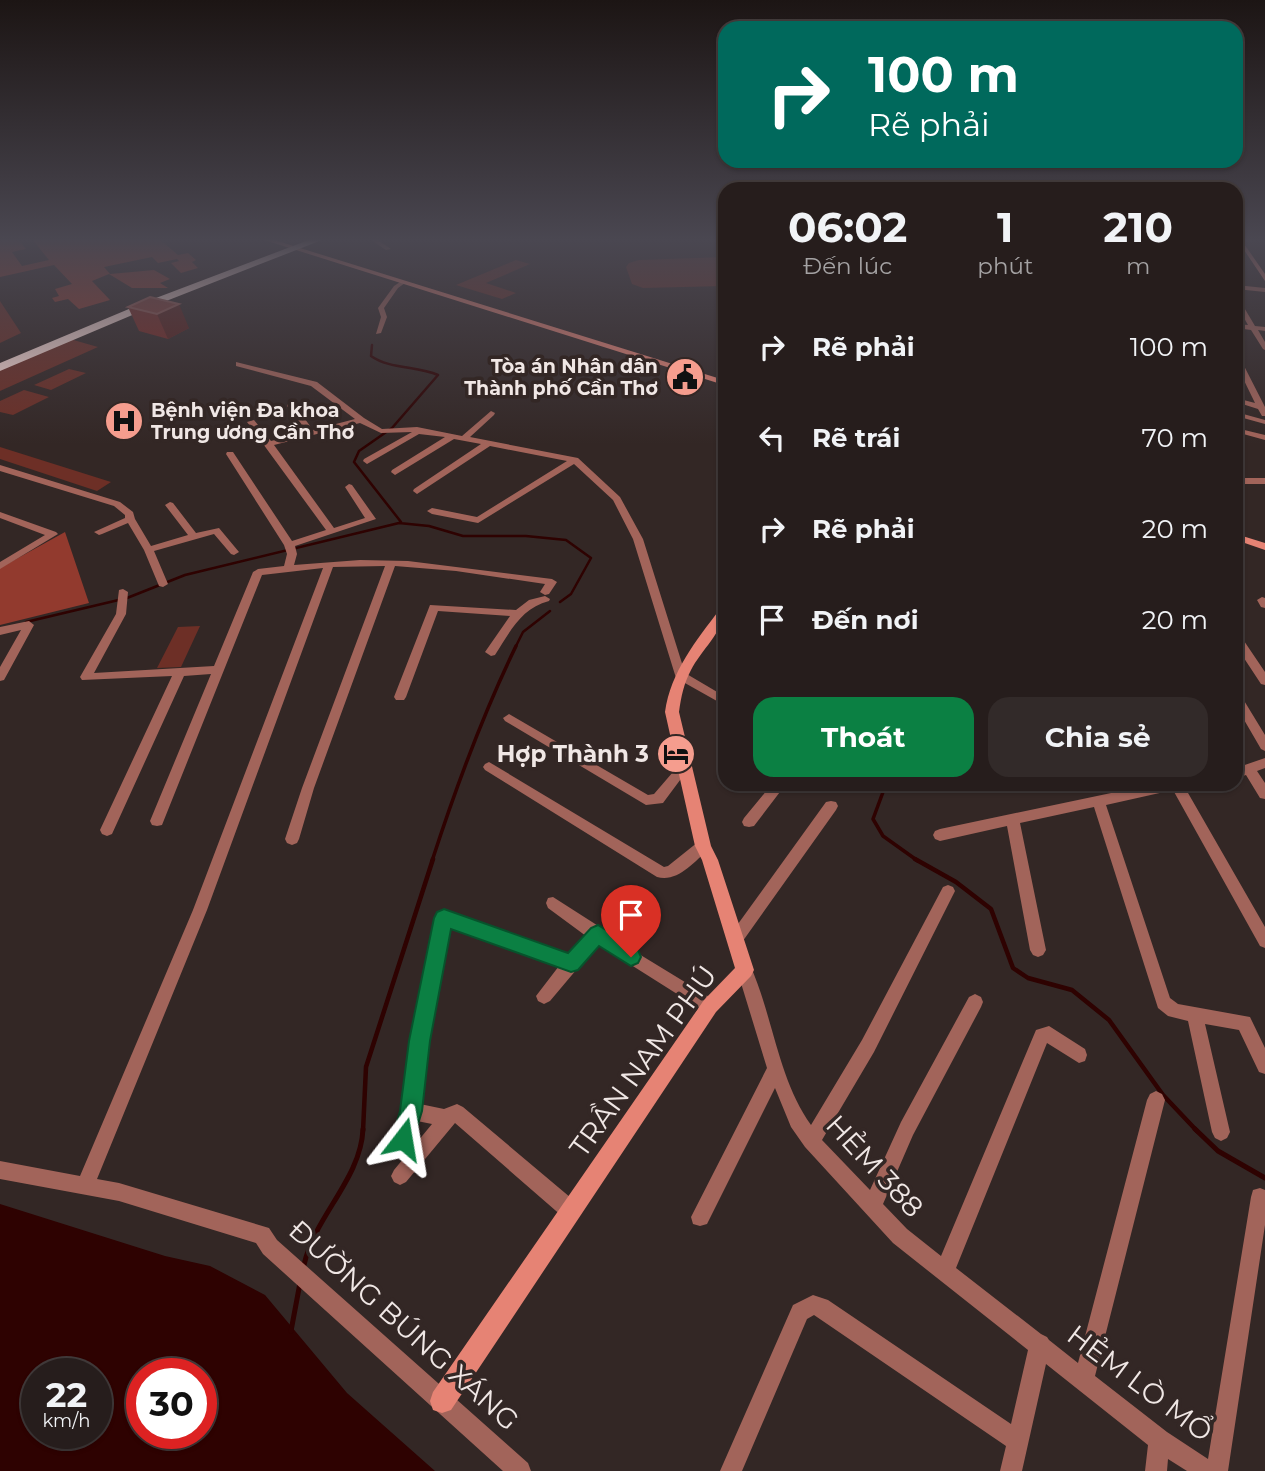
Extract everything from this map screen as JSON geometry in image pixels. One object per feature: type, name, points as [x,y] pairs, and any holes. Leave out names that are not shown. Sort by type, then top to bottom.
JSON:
[{"type":"highway","points":[[0,360],[139,307]]},
{"type":"highway","points":[[0,367],[64,336]]},
{"type":"main road","points":[[480,307],[718,379]]},
{"type":"main road","points":[[491,307],[718,379]]},
{"type":"main road","points":[[1243,539],[1265,547]]},
{"type":"main road","points":[[1243,547],[1265,554]]},
{"type":"main road","name":"TRẦN NAM PHÚ","points":[[442,1401],[710,1006],[746,970],[703,846],[672,712],[673,693],[680,676],[718,625]]},
{"type":"street","points":[[378,333],[384,317],[382,307]]},
{"type":"street","points":[[1243,311],[1265,348]]},
{"type":"street","points":[[1243,327],[1265,329]]},
{"type":"street","points":[[239,364],[314,384],[361,420],[385,431],[406,428],[425,430],[575,460],[617,499],[638,539],[680,676],[718,698]]},
{"type":"street","points":[[1243,376],[1248,389],[1263,410]]},
{"type":"street","points":[[1243,403],[1263,410]]},
{"type":"street","points":[[291,406],[312,434]]},
{"type":"street","points":[[463,439],[491,413]]},
{"type":"street","points":[[1243,416],[1265,422]]},
{"type":"street","points":[[269,444],[361,420]]},
{"type":"street","points":[[251,422],[332,532]]},
{"type":"street","points":[[367,461],[425,430]]},
{"type":"street","points":[[1243,432],[1265,438]]},
{"type":"street","points":[[395,472],[451,437]]},
{"type":"street","points":[[417,491],[489,443]]},
{"type":"street","points":[[230,454],[290,548],[288,568]]},
{"type":"street","points":[[432,511],[478,520],[575,460]]},
{"type":"street","points":[[0,467],[117,504],[130,514],[130,519],[149,550],[163,584]]},
{"type":"street","points":[[1243,484],[1253,486],[1265,481]]},
{"type":"street","points":[[290,548],[371,519],[349,487]]},
{"type":"street","points":[[170,505],[193,536]]},
{"type":"street","points":[[0,515],[53,534],[0,566]]},
{"type":"street","points":[[0,525],[11,519]]},
{"type":"street","points":[[99,532],[130,519]]},
{"type":"street","points":[[149,550],[219,530],[234,551]]},
{"type":"street","points":[[292,839],[308,788],[391,563]]},
{"type":"street","points":[[157,821],[258,572],[391,563],[552,582],[545,595],[517,614],[491,652]]},
{"type":"street","points":[[86,1184],[200,911],[329,566]]},
{"type":"street","points":[[124,596],[121,614],[86,677],[218,670]]},
{"type":"street","points":[[400,697],[434,607],[517,614]]},
{"type":"street","points":[[0,631],[29,625],[0,677]]},
{"type":"street","points":[[1243,648],[1265,681]]},
{"type":"street","points":[[107,830],[180,672]]},
{"type":"street","points":[[1243,709],[1265,746]]},
{"type":"street","points":[[509,718],[646,800],[658,799],[683,768]]},
{"type":"street","points":[[1243,772],[1265,763]]},
{"type":"street","points":[[489,767],[662,873],[671,872],[703,846]]},
{"type":"street","points":[[1250,770],[1265,794]]},
{"type":"street","points":[[749,822],[774,791]]},
{"type":"street","points":[[940,835],[1147,791]]},
{"type":"street","points":[[1181,791],[1265,942]]},
{"type":"street","points":[[1099,802],[1164,1003],[1174,1011],[1247,1025],[1265,1066]]},
{"type":"street","points":[[735,940],[831,806]]},
{"type":"street","points":[[1013,821],[1038,950]]},
{"type":"street","points":[[811,1141],[868,1046],[948,891]]},
{"type":"street","points":[[553,903],[710,1006]]},
{"type":"street","points":[[403,1139],[411,1111],[420,1041],[444,918],[571,963]]},
{"type":"street","points":[[544,996],[598,934]]},
{"type":"street","name":"HẺM 388","points":[[746,970],[776,1069],[797,1121],[811,1141],[900,1237],[1040,1344]]},
{"type":"street","points":[[872,1207],[928,1089],[975,1002]]},
{"type":"street","points":[[1195,1014],[1221,1132]]},
{"type":"street","points":[[945,1271],[1042,1037],[1049,1034],[1079,1055]]},
{"type":"street","points":[[700,1217],[776,1069]]},
{"type":"street","points":[[1084,1380],[1156,1100]]},
{"type":"street","points":[[411,1111],[448,1119]]},
{"type":"street","points":[[400,1176],[448,1119],[457,1113],[570,1210]]},
{"type":"street","name":"ĐƯỜNG BÚNG XÁNG","points":[[0,1170],[86,1184],[262,1235],[270,1247],[520,1471]]},
{"type":"street","points":[[1217,1471],[1260,1197]]},
{"type":"street","points":[[732,1471],[800,1312],[813,1305],[821,1307],[1017,1441]]},
{"type":"street","name":"HẺM LÒ MỔ","points":[[1011,1471],[1040,1344],[1159,1440],[1207,1471]]},
{"type":"street","points":[[1156,1471],[1159,1440]]},
{"type":"shaded area","points":[[0,307],[4,307],[21,333],[0,343]]},
{"type":"shaded area","points":[[70,339],[98,347],[0,391],[0,370]]},
{"type":"shaded area","points":[[69,369],[86,373],[51,390],[34,385]]},
{"type":"shaded area","points":[[24,390],[49,397],[13,415],[0,412],[0,401]]},
{"type":"shaded area","points":[[0,447],[111,482],[97,491],[0,459]]},
{"type":"shaded area","points":[[65,532],[89,603],[0,625],[0,568]]},
{"type":"shaded area","points":[[200,626],[181,667],[157,668],[178,627]]},
{"type":"shaded area","points":[[0,1204],[165,1256],[210,1266],[265,1295],[347,1393],[435,1471],[0,1471]]},
{"type":"building","points":[[129,307],[173,307],[157,314]]},
{"type":"waterway","points":[[372,345],[371,356],[378,360],[438,375],[392,428],[359,451],[354,462],[401,522]]},
{"type":"waterway","points":[[26,622],[127,598],[185,575],[399,523],[429,526],[463,536],[526,536],[566,540],[591,558],[571,594],[560,602]]},
{"type":"waterway","points":[[516,646],[523,632],[550,611]]},
{"type":"waterway","points":[[432,861],[470,752],[516,646]]},
{"type":"waterway","points":[[883,791],[873,819],[883,836],[916,860]]},
{"type":"waterway","points":[[363,1131],[366,1067],[433,859]]},
{"type":"waterway","points":[[916,860],[956,882],[991,909],[1013,968],[1028,978],[1072,990],[1109,1020],[1163,1095],[1196,1130]]},
{"type":"waterway","points":[[304,1265],[309,1247],[354,1165],[363,1129]]},
{"type":"waterway","points":[[1196,1130],[1218,1151],[1265,1178]]},
{"type":"waterway","points":[[291,1331],[300,1283]]},
{"type":"place","name":"Tòa án Nhân dân Thành phố Cần Thơ","points":[[685,377]]},
{"type":"place","name":"Bệnh viện Đa khoa Trung ương Cần Thơ","points":[[124,421]]},
{"type":"place","name":"Hợp Thành 3","points":[[676,754]]},
{"type":"route","points":[[403,1139],[411,1111],[420,1041],[444,918],[571,963],[598,934],[631,957]]}]
